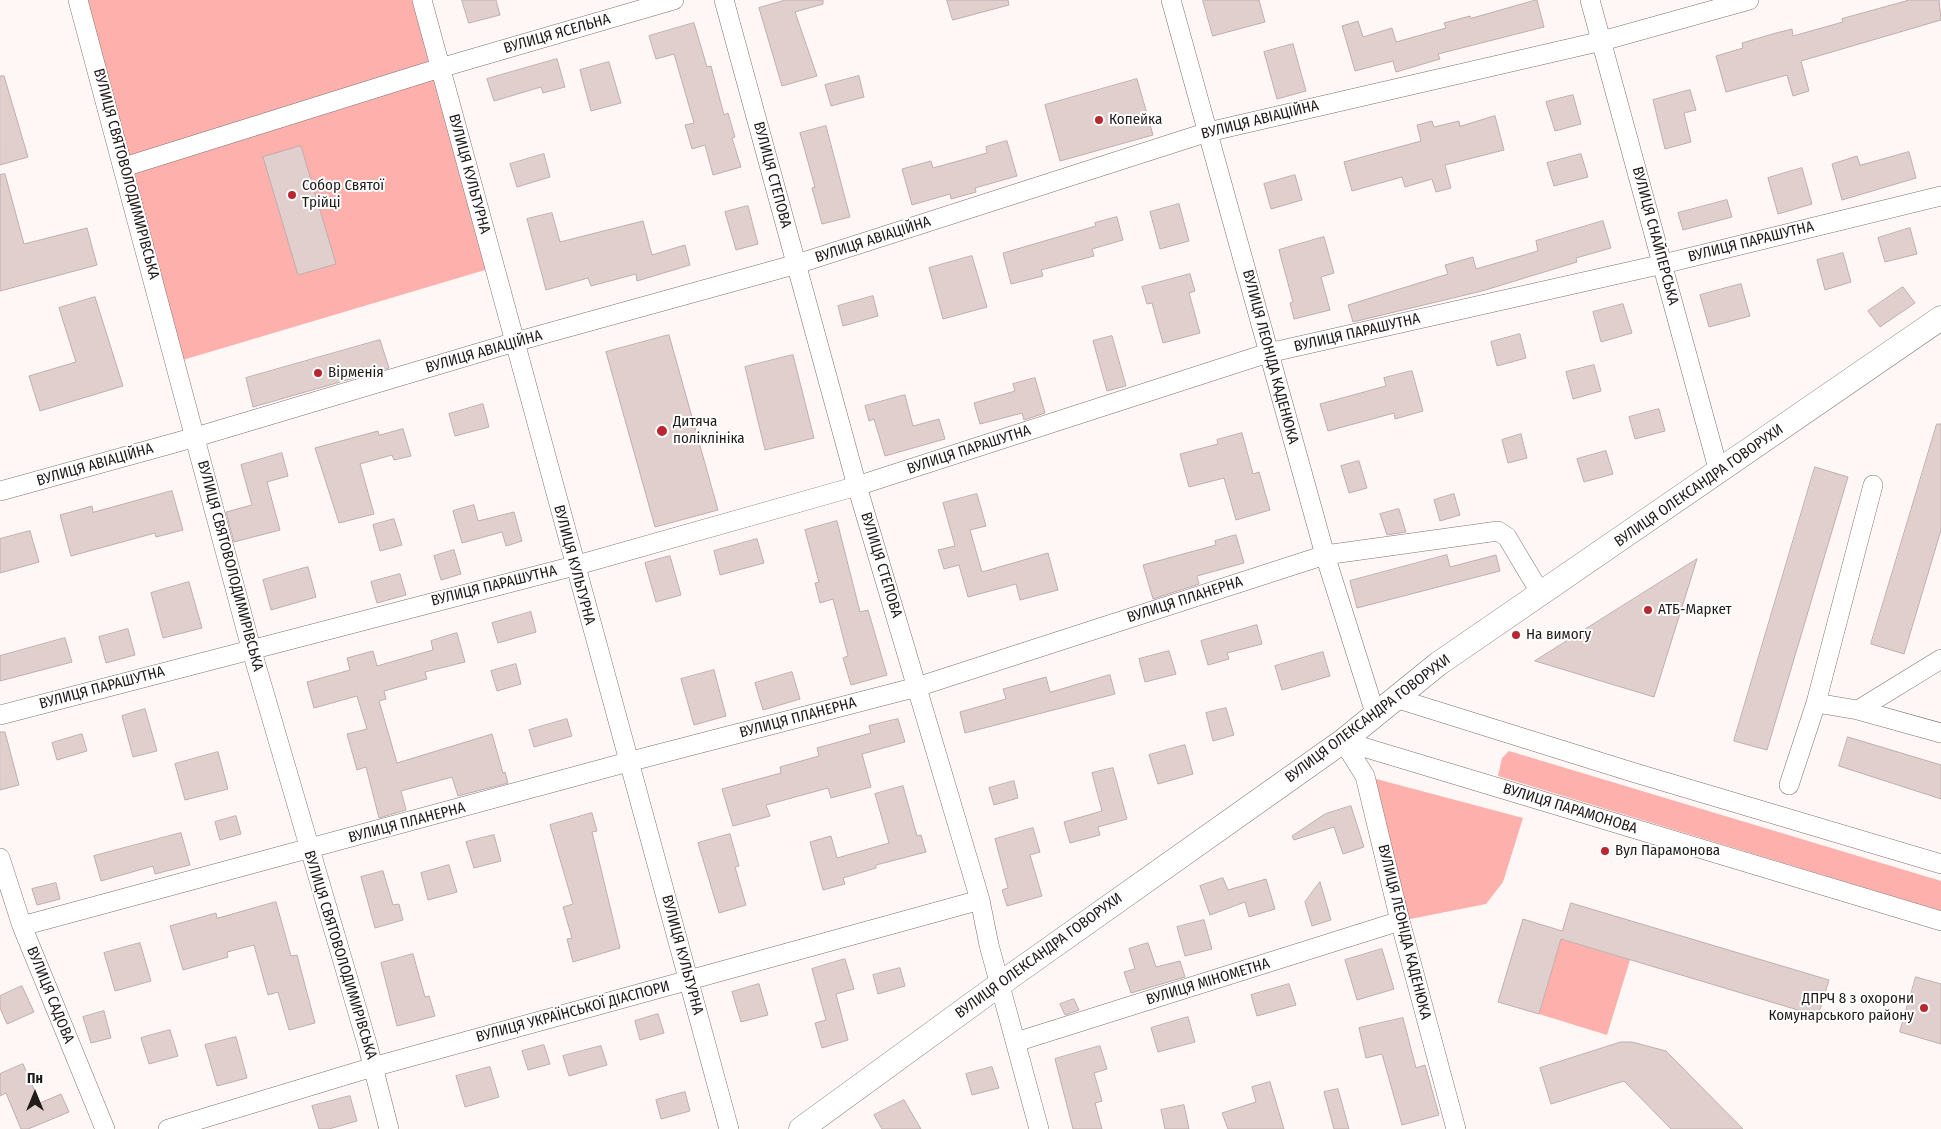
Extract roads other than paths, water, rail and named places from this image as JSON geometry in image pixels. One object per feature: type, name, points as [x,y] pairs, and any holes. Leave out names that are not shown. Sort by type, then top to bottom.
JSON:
[{"type":"main road","name":"ВУЛИЦЯ ОЛЕКСАНДРА ГОВОРУХИ","points":[[801,1129],[1000,984],[1343,741],[1375,713],[1438,664],[1941,318]]},
{"type":"street","name":"ВУЛИЦЯ СВЯТОВОЛОДИМИРІВСЬКА","points":[[78,0],[196,437],[250,648],[373,1067],[389,1129]]},
{"type":"street","name":"ВУЛИЦЯ КУЛЬТУРНА","points":[[422,0],[574,566],[729,1129]]},
{"type":"street","name":"ВУЛИЦЯ ЯСЕЛЬНА","points":[[124,167],[440,68],[674,0]]},
{"type":"street","name":"ВУЛИЦЯ СТЕПОВА","points":[[724,0],[858,486],[980,900],[1000,984],[1039,1129]]},
{"type":"street","name":"ВУЛИЦЯ ЛЕОНІДА КАДЕНЮКА","points":[[1171,0],[1325,555],[1375,713]]},
{"type":"street","name":"ВУЛИЦЯ СНАЙПЕРСЬКА","points":[[1590,0],[1664,264],[1719,472]]},
{"type":"street","name":"ВУЛИЦЯ АВІАЦІЙНА","points":[[0,491],[196,437],[515,342],[797,264],[1208,132],[1602,41],[1749,0]]},
{"type":"street","name":"ВУЛИЦЯ ПАРАШУТНА","points":[[0,715],[250,648],[574,566],[858,486],[1268,353],[1664,264],[1941,196]]},
{"type":"street","points":[[1789,785],[1816,703],[1873,485]]},
{"type":"street","name":"ВУЛИЦЯ ПЛАНЕРНА","points":[[22,926],[309,850],[628,762],[918,687],[1325,555],[1498,531],[1507,537],[1541,594]]},
{"type":"street","points":[[1858,710],[1941,659]]},
{"type":"street","points":[[1395,698],[1632,772],[1941,864]]},
{"type":"street","points":[[1816,703],[1858,710],[1941,733]]},
{"type":"street","name":"ВУЛИЦЯ ЛЕОНІДА КАДЕНЮКА","points":[[1343,741],[1365,776],[1400,922],[1456,1129]]},
{"type":"street","name":"ВУЛИЦЯ ПАРАМОНОВА","points":[[1343,741],[1941,920]]},
{"type":"street","name":"ВУЛИЦЯ САДОВА","points":[[0,858],[22,926],[105,1129]]},
{"type":"street","name":"ВУЛИЦЯ УКРАЇНСЬКОЇ ДІАСПОРИ","points":[[168,1129],[373,1067],[980,900]]},
{"type":"street","name":"ВУЛИЦЯ МІНОМЕТНА","points":[[1016,1042],[1400,922]]},
{"type":"place","name":"Копейка","points":[[1099,120]]},
{"type":"place","name":"Собор Святої Трійці","points":[[292,195]]},
{"type":"place","name":"Вірменія","points":[[318,373]]},
{"type":"place","name":"Дитяча поліклініка","points":[[662,431]]},
{"type":"place","name":"АТБ-Маркет","points":[[1648,610]]},
{"type":"place","name":"На вимогу","points":[[1516,635]]},
{"type":"place","name":"Вул Парамонова","points":[[1605,851]]},
{"type":"place","name":"ДПРЧ 8 з охорони Комунарського району","points":[[1924,1008]]}]
